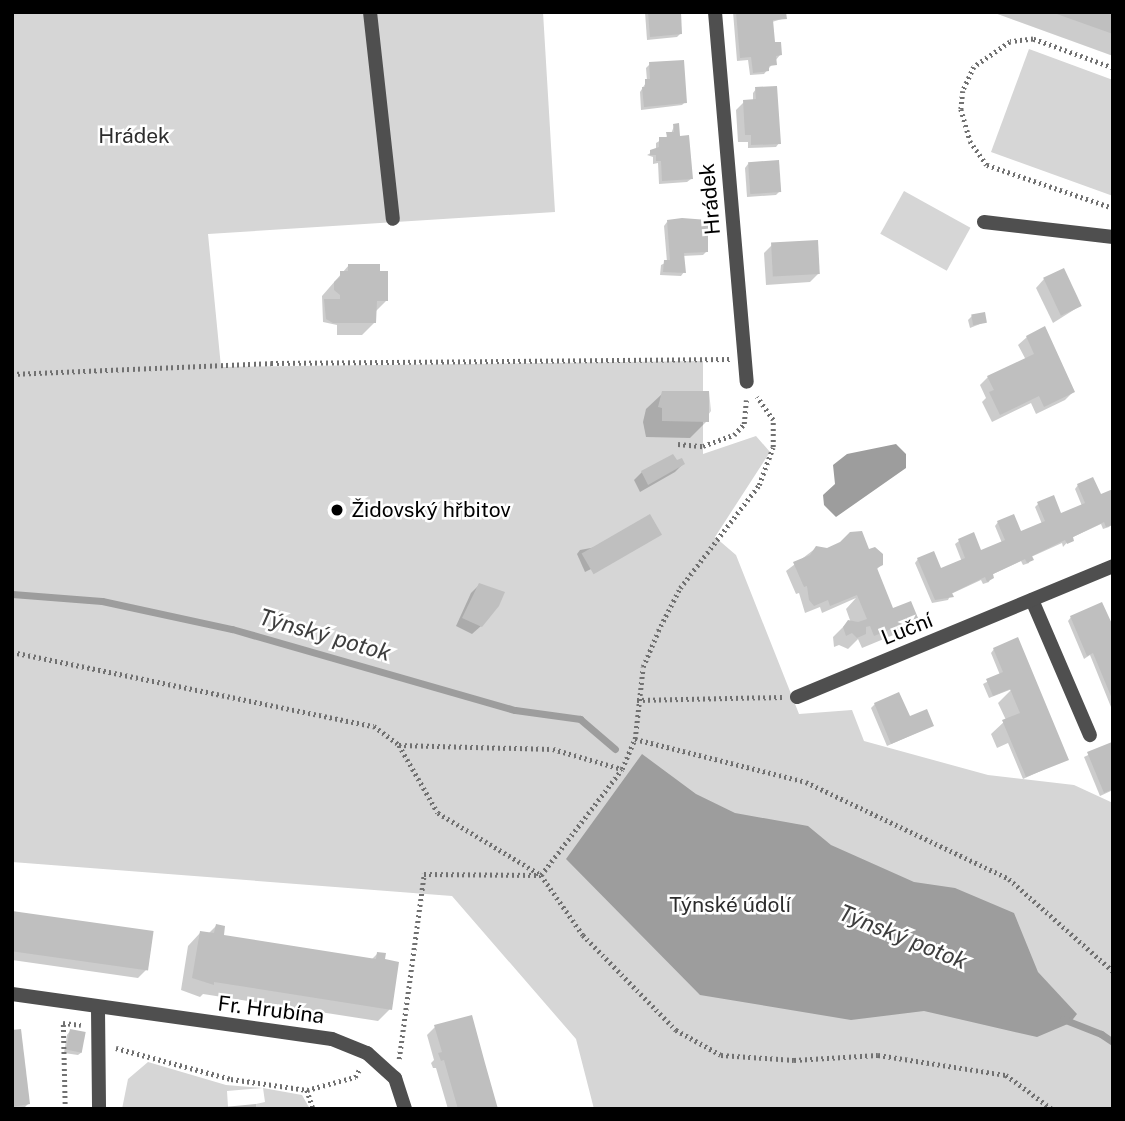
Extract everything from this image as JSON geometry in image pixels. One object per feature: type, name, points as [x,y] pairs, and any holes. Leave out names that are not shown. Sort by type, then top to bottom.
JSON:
[{"type":"street","points":[[370,12],[393,219]]},
{"type":"street","name":"Hrádek","points":[[715,12],[747,382]]},
{"type":"street","points":[[984,222],[1113,237]]},
{"type":"street","name":"Luční","points":[[797,697],[1113,566]]},
{"type":"street","points":[[1032,600],[1090,735]]},
{"type":"street","name":"Fr. Hrubína","points":[[12,995],[98,1009],[332,1039],[367,1054],[395,1078]]},
{"type":"street","points":[[98,1009],[96,1043],[99,1109]]},
{"type":"street","points":[[395,1078],[405,1109]]},
{"type":"path","points":[[1113,68],[1034,39],[1010,42],[974,67],[963,91],[961,109],[970,141],[986,165],[1113,208]]},
{"type":"path","points":[[12,374],[271,363],[745,359]]},
{"type":"path","points":[[678,444],[703,446],[734,435],[744,424],[747,382]]},
{"type":"path","points":[[541,875],[622,769],[635,739],[637,700],[643,667],[680,588],[759,485],[773,447],[773,420],[747,382]]},
{"type":"path","points":[[12,652],[374,726],[399,745],[438,813],[541,875],[583,935],[676,1030],[721,1055],[794,1060],[878,1055],[1006,1075],[1052,1109]]},
{"type":"path","points":[[637,700],[797,697]]},
{"type":"path","points":[[635,739],[806,782],[1009,879],[1113,971]]},
{"type":"path","points":[[399,745],[553,749],[622,769]]},
{"type":"path","points":[[395,1078],[406,1027],[424,874],[541,875]]},
{"type":"path","points":[[65,1109],[63,1023],[97,1027]]},
{"type":"path","points":[[96,1043],[231,1079],[307,1090],[355,1077]]},
{"type":"path","points":[[307,1090],[313,1109]]},
{"type":"green space","name":"Týnské údolí","points":[[12,12],[543,12],[555,212],[208,234],[221,367],[703,361],[703,391],[709,391],[711,411],[703,422],[703,454],[756,436],[770,452],[715,537],[736,555],[799,714],[852,710],[864,741],[988,775],[1074,785],[1113,803],[1113,1109],[594,1109],[576,1039],[452,896],[12,862]]},
{"type":"green space","points":[[1029,49],[1113,80],[1113,196],[991,152]]},
{"type":"green space","points":[[904,191],[970,228],[947,271],[880,234]]},
{"type":"green space","points":[[148,1062],[226,1085],[263,1088],[227,1091],[228,1107],[122,1109],[128,1079]]},
{"type":"green space","points":[[263,1088],[302,1095],[310,1109],[257,1109],[256,1104],[265,1102]]},
{"type":"water","points":[[896,444],[906,454],[906,468],[836,517],[824,505],[823,495],[835,484],[833,465],[847,454]]},
{"type":"water","points":[[642,754],[696,794],[735,813],[808,826],[831,845],[914,882],[955,888],[1014,913],[1038,972],[1077,1014],[1070,1023],[1037,1037],[924,1011],[851,1020],[700,995],[566,859]]},
{"type":"building","points":[[648,12],[681,12],[682,34],[650,37]]},
{"type":"building","points":[[736,12],[786,12],[787,19],[773,20],[775,42],[781,42],[782,55],[776,56],[777,65],[769,66],[769,71],[753,73],[751,57],[740,58]]},
{"type":"building","points":[[1113,12],[1113,34],[1054,13]]},
{"type":"building","points":[[684,60],[687,103],[644,107],[642,87],[645,87],[645,79],[650,79],[649,62]]},
{"type":"building","points":[[777,86],[781,144],[751,145],[751,135],[745,135],[743,100],[756,99],[755,87]]},
{"type":"building","points":[[679,123],[680,136],[689,135],[693,179],[662,181],[661,161],[656,161],[656,155],[650,155],[650,150],[659,147],[659,137],[667,137],[666,132],[674,132],[673,124]]},
{"type":"building","points":[[779,160],[781,192],[750,194],[748,162]]},
{"type":"building","points":[[667,220],[708,220],[708,252],[684,253],[686,273],[663,272],[664,260],[670,260]]},
{"type":"building","points":[[818,240],[820,274],[773,276],[771,242]]},
{"type":"building","points":[[348,264],[380,264],[380,271],[388,271],[388,301],[377,301],[376,323],[333,323],[326,319],[324,299],[340,299],[340,295],[334,290],[334,282],[340,277],[340,271],[348,271]]},
{"type":"building","points":[[1064,268],[1082,306],[1061,316],[1043,278]]},
{"type":"building","points":[[985,312],[987,323],[973,325],[971,314]]},
{"type":"building","points":[[1045,326],[1075,392],[1044,407],[1039,396],[1000,415],[989,392],[994,390],[987,376],[1034,354],[1026,336]]},
{"type":"building","points":[[662,391],[709,391],[709,422],[662,421],[662,408],[658,407]]},
{"type":"building","points":[[673,454],[677,460],[682,458],[685,464],[648,485],[641,471]]},
{"type":"building","points":[[1093,477],[1101,494],[1113,489],[1113,525],[1106,527],[1104,522],[1073,537],[1074,541],[1067,544],[1065,540],[1032,556],[1034,560],[1027,563],[1025,559],[993,574],[994,578],[987,582],[985,577],[952,593],[954,597],[935,600],[917,558],[934,551],[941,568],[965,558],[958,539],[974,532],[981,550],[1005,540],[997,521],[1014,514],[1021,531],[1045,521],[1037,502],[1054,495],[1061,513],[1085,503],[1077,484]]},
{"type":"building","points":[[650,514],[662,535],[594,574],[582,554]]},
{"type":"building","points":[[862,531],[869,549],[875,547],[883,554],[883,565],[877,568],[893,608],[911,601],[918,618],[874,636],[870,626],[866,627],[866,634],[857,638],[852,633],[846,636],[843,627],[848,620],[858,622],[867,619],[857,595],[830,606],[828,600],[814,606],[809,600],[807,586],[804,587],[793,562],[810,555],[816,546],[827,548],[840,542],[850,532]]},
{"type":"building","points":[[479,583],[505,592],[499,606],[482,627],[462,618]]},
{"type":"building","points":[[1102,602],[1113,626],[1113,701],[1093,653],[1087,656],[1070,616]]},
{"type":"building","points":[[1018,637],[1069,760],[1026,777],[1002,720],[1020,713],[1010,689],[993,696],[986,679],[1003,672],[993,648]]},
{"type":"building","points":[[899,692],[910,716],[927,709],[934,726],[891,744],[874,703]]},
{"type":"building","points":[[1112,742],[1113,789],[1104,793],[1087,752]]},
{"type":"building","points":[[12,911],[154,931],[148,971],[12,951]]},
{"type":"building","points":[[216,924],[225,926],[224,935],[376,959],[377,952],[386,953],[385,959],[399,962],[392,1010],[214,982],[214,985],[192,978],[200,931],[214,933]]},
{"type":"building","points":[[472,1015],[498,1109],[458,1109],[444,1060],[441,1061],[438,1053],[442,1052],[434,1025]]},
{"type":"building","points":[[21,1029],[30,1104],[12,1107],[12,1030]]},
{"type":"building","points":[[70,1029],[86,1032],[82,1053],[66,1050]]},
{"type":"building","points":[[256,1104],[257,1109],[224,1109],[224,1107]]},
{"type":"waterway","name":"Týnský potok","points":[[12,594],[102,601],[232,629],[515,710],[580,719],[615,749]]},
{"type":"waterway","name":"Týnský potok","points":[[1063,1019],[1101,1034],[1113,1042]]},
{"type":"place","name":"Židovský hřbitov","points":[[337,510]]}]
